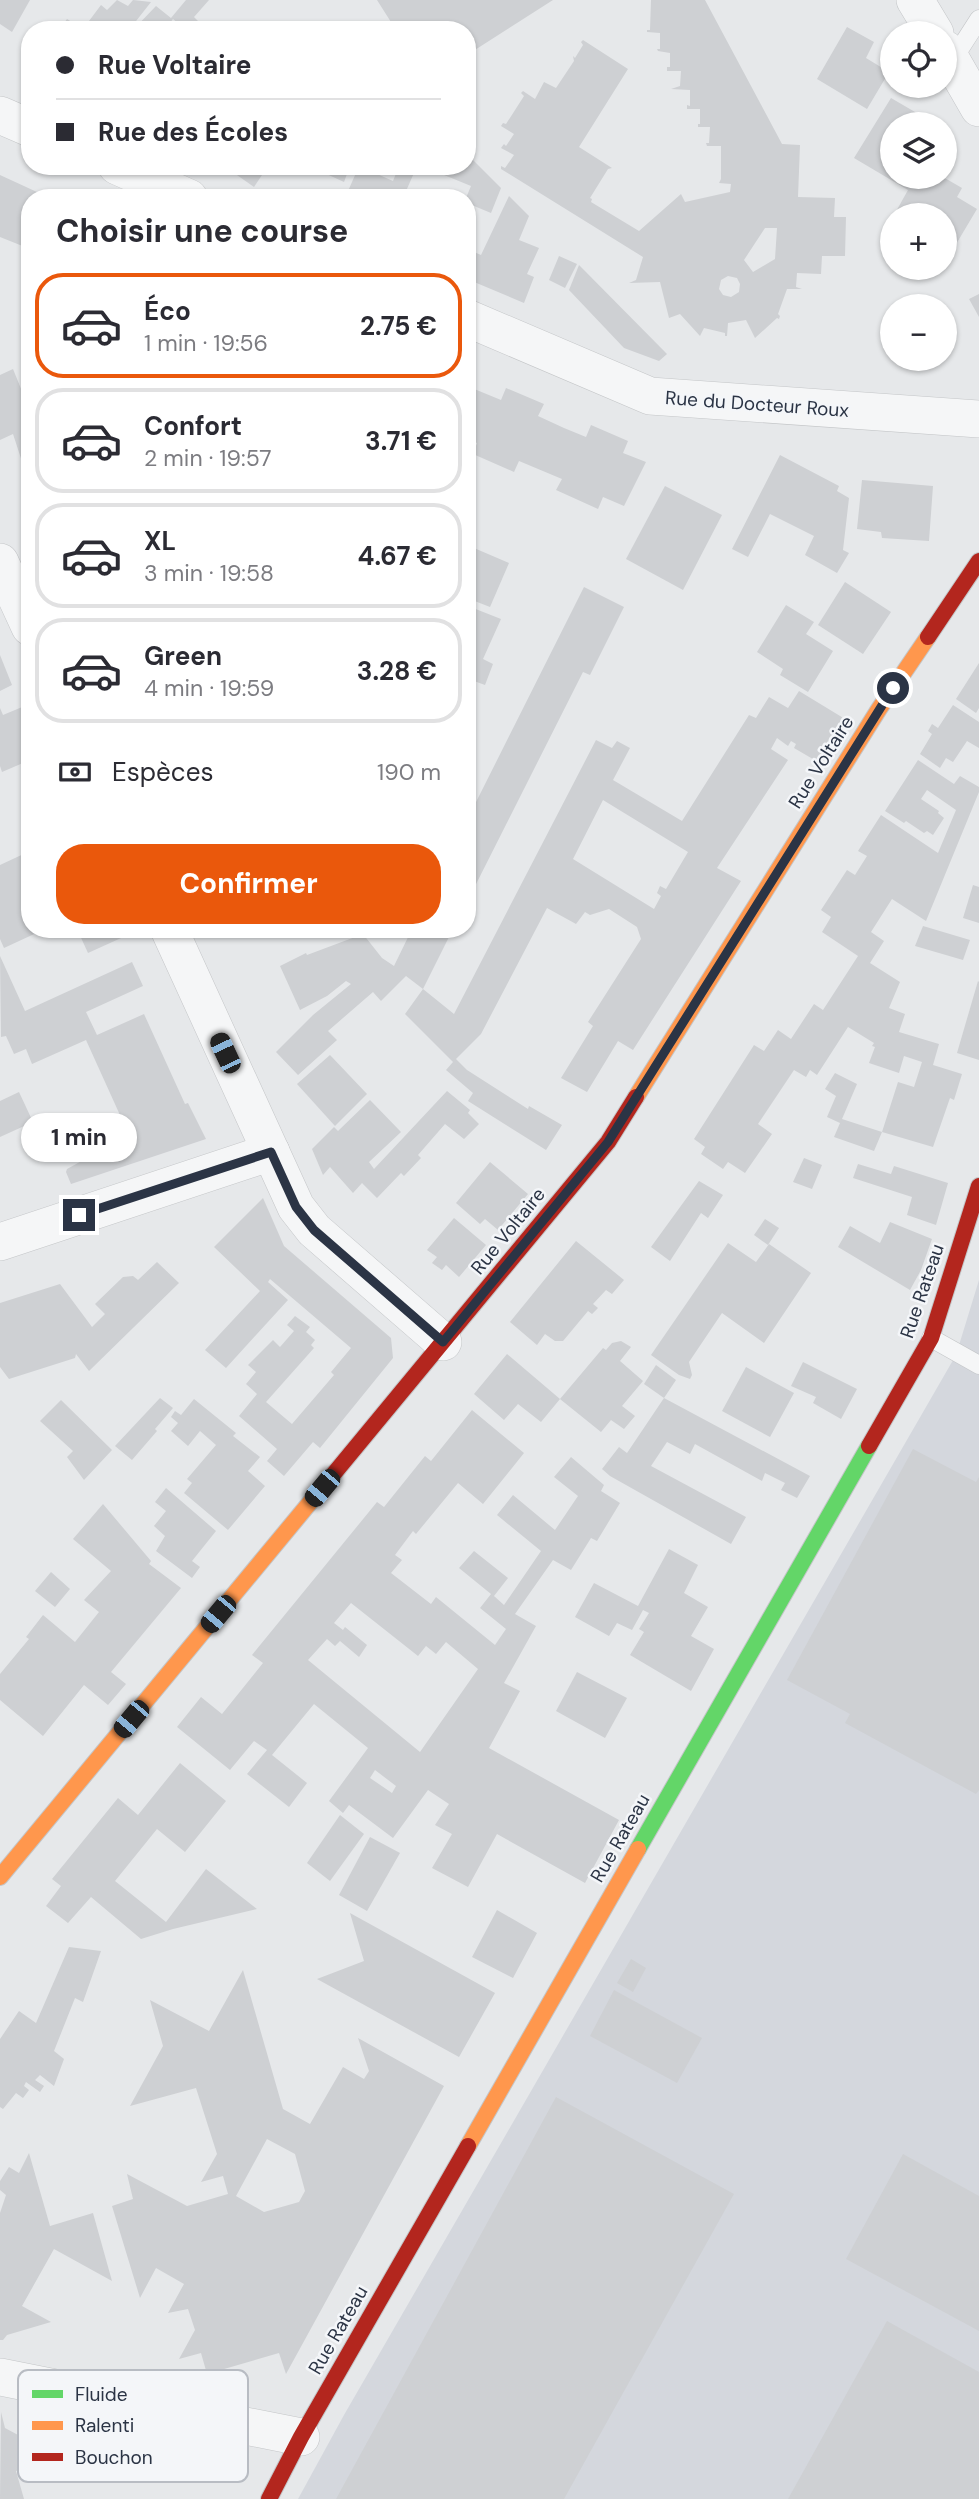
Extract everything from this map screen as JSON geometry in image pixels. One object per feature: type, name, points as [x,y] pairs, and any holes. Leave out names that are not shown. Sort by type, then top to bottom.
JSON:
[{"type":"street","points":[[915,0],[928,21]]},
{"type":"street","points":[[957,70],[979,108]]},
{"type":"street","points":[[0,115],[21,124]]},
{"type":"street","points":[[137,175],[169,189]]},
{"type":"street","name":"Rue du Docteur Roux","points":[[476,322],[650,396],[979,419]]},
{"type":"street","name":"Rue Voltaire","points":[[2,1864],[443,1342],[608,1142],[879,709],[979,561]]},
{"type":"street","points":[[0,562],[21,608]]},
{"type":"street","points":[[173,938],[296,1207],[314,1230],[443,1342]]},
{"type":"street","points":[[0,1242],[271,1152]]},
{"type":"street","name":"Rue Rateau","points":[[269,2499],[301,2437],[931,1338],[979,1186]]},
{"type":"street","points":[[0,2377],[18,2381]]},
{"type":"street","points":[[248,2426],[301,2437]]},
{"type":"lane","points":[[957,37],[979,19]]},
{"type":"lane","points":[[931,1338],[979,1364]]},
{"type":"shaded area","points":[[979,1280],[979,2499],[298,2499],[956,1355]]},
{"type":"building","points":[[0,0],[30,0],[12,32],[0,24]]},
{"type":"building","points":[[117,0],[128,6],[133,0],[151,2],[136,21],[89,21],[101,5],[107,10]]},
{"type":"building","points":[[186,0],[209,0],[194,17],[198,21],[142,21],[156,6],[171,18]]},
{"type":"building","points":[[377,0],[553,0],[476,49],[476,21],[390,21]]},
{"type":"building","points":[[651,0],[705,0],[782,144],[800,145],[798,197],[835,198],[834,217],[846,217],[845,256],[822,256],[821,274],[797,273],[796,287],[802,289],[787,289],[778,314],[779,319],[755,338],[746,320],[728,323],[727,336],[725,333],[704,328],[700,336],[680,314],[669,318],[660,282],[629,283],[636,280],[643,257],[501,169],[501,166],[505,168],[514,155],[501,148],[504,144],[506,146],[514,134],[501,126],[506,124],[524,96],[521,93],[523,91],[535,99],[544,82],[556,88],[574,61],[573,56],[575,58],[583,45],[583,40],[628,69],[579,147],[612,168],[608,169],[590,198],[591,202],[639,231],[681,194],[685,202],[730,192],[731,184],[719,183],[721,146],[707,146],[710,127],[698,127],[700,109],[687,109],[687,105],[690,106],[690,90],[671,89],[680,86],[681,71],[667,71],[667,67],[670,67],[670,53],[658,51],[660,33],[647,32],[650,30]],"holes":[[[765,228],[777,228],[775,259],[753,272],[744,260]],[[728,276],[737,278],[740,284],[739,292],[731,297],[723,295],[719,289],[721,280]]]},
{"type":"building","points":[[847,27],[874,42],[866,58],[880,67],[880,87],[867,109],[817,79]]},
{"type":"building","points":[[891,98],[915,112],[882,112]]},
{"type":"building","points":[[880,116],[880,173],[854,158]]},
{"type":"building","points":[[476,163],[501,188],[491,213],[476,207],[476,189],[470,189],[471,186],[444,175],[476,175]]},
{"type":"building","points":[[0,175],[30,189],[21,189],[21,245],[0,237]]},
{"type":"building","points":[[237,175],[262,175],[254,187]]},
{"type":"building","points":[[329,175],[347,175],[344,182]]},
{"type":"building","points":[[355,175],[379,175],[393,181],[395,175],[413,175],[407,189],[349,189]]},
{"type":"building","points":[[957,185],[962,188],[957,197],[977,209],[957,243],[957,203],[901,203],[908,190],[957,189]]},
{"type":"building","points":[[509,196],[529,216],[519,240],[539,248],[527,274],[534,277],[524,303],[476,283],[476,253],[481,255]]},
{"type":"building","points":[[559,256],[577,264],[565,288],[549,280]]},
{"type":"building","points":[[579,265],[667,354],[659,361],[624,348],[569,290]]},
{"type":"building","points":[[979,294],[979,317],[969,299]]},
{"type":"building","points":[[13,369],[21,389],[21,458],[13,434],[0,440],[0,375]]},
{"type":"building","points":[[506,388],[544,404],[538,416],[564,428],[586,437],[591,425],[628,441],[623,453],[646,462],[624,506],[603,497],[598,509],[556,490],[562,479],[519,461],[514,472],[476,455],[476,390],[501,400]]},
{"type":"building","points":[[780,455],[839,486],[837,491],[849,498],[843,550],[849,553],[837,573],[805,555],[814,536],[770,514],[748,557],[732,549]]},
{"type":"building","points":[[862,480],[933,486],[929,541],[882,538],[881,532],[857,529]]},
{"type":"building","points":[[665,486],[722,515],[683,590],[626,559]]},
{"type":"building","points":[[476,549],[509,563],[490,607],[476,602]]},
{"type":"building","points":[[845,582],[891,612],[863,654],[818,625]]},
{"type":"building","points":[[584,587],[624,607],[590,675],[583,672],[476,884],[476,802]]},
{"type":"building","points":[[786,605],[814,622],[806,634],[833,651],[808,692],[780,675],[783,669],[757,652]]},
{"type":"building","points":[[476,609],[501,619],[483,659],[493,664],[485,685],[476,682]]},
{"type":"building","points":[[0,655],[12,685],[0,691]]},
{"type":"building","points":[[979,663],[979,708],[976,713],[956,699]]},
{"type":"building","points":[[799,691],[845,719],[818,762],[794,748],[796,744],[791,741],[788,746],[777,738],[771,749],[788,760],[717,868],[741,881],[633,1050],[618,1041],[587,1092],[561,1078],[593,1026],[588,1022],[641,939],[637,927],[609,909],[590,915],[585,912],[576,924],[547,908],[481,1034],[456,1059],[467,1070],[528,1109],[529,1106],[562,1125],[546,1150],[468,1101],[473,1093],[446,1070],[453,1062],[405,1014],[423,989],[454,1014],[596,740],[612,748],[617,741],[630,748],[613,780],[682,821],[749,715],[756,718],[769,697],[788,708]],"holes":[[[603,800],[688,852],[666,889],[660,886],[657,893],[661,896],[654,909],[573,859]]]},
{"type":"building","points":[[953,705],[979,722],[979,748],[967,741],[953,762],[946,758],[940,768],[920,754],[932,734],[928,731],[932,724],[938,728]]},
{"type":"building","points":[[0,708],[3,715],[21,708],[21,764],[2,772]]},
{"type":"building","points":[[918,760],[954,784],[960,776],[979,787],[926,921],[892,899],[871,932],[884,941],[870,963],[900,982],[889,1008],[905,1014],[899,1032],[939,1044],[933,1065],[962,1074],[954,1100],[950,1098],[933,1147],[882,1132],[898,1082],[914,1087],[922,1062],[904,1056],[899,1073],[869,1063],[874,1043],[848,1027],[817,1075],[810,1070],[806,1077],[794,1070],[758,1124],[772,1134],[745,1173],[728,1162],[723,1169],[701,1154],[705,1147],[694,1139],[754,1045],[764,1051],[778,1030],[791,1039],[814,1004],[823,1010],[858,956],[822,932],[831,917],[821,910],[847,870],[855,875],[867,856],[858,851],[881,815],[938,853],[956,810],[927,790],[921,799],[939,811],[944,818],[933,835],[927,831],[924,833],[906,821],[904,823],[885,811]]},
{"type":"building","points":[[21,855],[21,938],[26,938],[4,948],[0,939],[0,865]]},
{"type":"building","points":[[973,885],[979,887],[979,923],[963,918]]},
{"type":"building","points":[[923,926],[970,940],[963,960],[915,946]]},
{"type":"building","points":[[81,938],[121,938],[88,953]]},
{"type":"building","points":[[352,938],[366,938],[382,958],[394,966],[408,938],[448,938],[423,989],[406,976],[381,1001],[373,992],[328,1031],[337,1040],[298,1075],[276,1052],[313,1015],[351,984],[346,981],[327,996],[300,1010],[280,966],[306,953],[307,955]]},
{"type":"building","points":[[0,956],[25,1011],[132,962],[143,986],[86,1012],[97,1035],[144,1014],[185,1104],[188,1103],[206,1139],[71,1184],[67,1169],[129,1135],[86,1040],[32,1064],[26,1049],[14,1054],[6,1036],[1,1037]]},
{"type":"building","points":[[979,982],[979,1060],[957,1053]]},
{"type":"building","points":[[330,1055],[367,1094],[335,1126],[297,1084]]},
{"type":"building","points":[[835,1073],[857,1084],[842,1119],[882,1132],[874,1151],[834,1137],[840,1123],[827,1117],[836,1096],[825,1089]]},
{"type":"building","points":[[447,1091],[470,1110],[468,1113],[479,1124],[464,1139],[445,1124],[418,1155],[421,1158],[404,1176],[401,1173],[377,1198],[362,1183],[353,1193],[330,1167],[323,1175],[312,1149],[334,1127],[338,1131],[370,1100],[401,1132],[369,1162],[374,1169]]},
{"type":"building","points":[[19,1092],[33,1122],[0,1137],[0,1101]]},
{"type":"building","points":[[804,1158],[822,1165],[812,1189],[793,1182]]},
{"type":"building","points":[[490,1162],[528,1194],[498,1230],[485,1219],[480,1224],[456,1203]]},
{"type":"building","points":[[858,1164],[891,1174],[894,1166],[948,1183],[936,1225],[907,1215],[912,1197],[853,1178]]},
{"type":"building","points":[[699,1181],[723,1195],[708,1218],[701,1213],[670,1261],[651,1247]]},
{"type":"building","points":[[263,1198],[284,1246],[391,1338],[393,1358],[320,1448],[313,1442],[284,1476],[267,1461],[277,1449],[239,1416],[257,1394],[246,1384],[256,1372],[248,1365],[273,1340],[280,1347],[294,1331],[287,1325],[295,1316],[310,1327],[306,1332],[315,1340],[311,1345],[314,1348],[266,1402],[292,1424],[334,1375],[331,1372],[351,1348],[270,1279],[268,1282],[288,1300],[226,1368],[205,1350],[260,1291],[214,1247]]},
{"type":"building","points":[[454,1218],[486,1245],[459,1277],[446,1265],[442,1270],[432,1263],[437,1257],[427,1250]]},
{"type":"building","points":[[765,1219],[779,1228],[768,1245],[754,1235]]},
{"type":"building","points":[[890,1222],[932,1239],[921,1270],[910,1290],[838,1247],[850,1226],[880,1243]]},
{"type":"building","points":[[576,1241],[624,1280],[612,1294],[606,1290],[593,1304],[598,1308],[592,1314],[588,1311],[563,1341],[555,1341],[545,1334],[537,1345],[510,1322]]},
{"type":"building","points":[[728,1243],[756,1262],[769,1244],[811,1273],[764,1343],[722,1313],[689,1362],[692,1375],[690,1379],[679,1375],[651,1355]]},
{"type":"building","points":[[157,1262],[179,1283],[89,1371],[76,1354],[75,1358],[9,1379],[0,1367],[0,1303],[60,1284],[92,1327],[105,1314],[95,1304],[123,1277],[133,1276],[138,1280]]},
{"type":"building","points":[[621,1341],[631,1347],[620,1361],[643,1381],[622,1406],[635,1416],[624,1429],[611,1420],[601,1432],[560,1399],[603,1348],[606,1350],[612,1343]]},
{"type":"building","points":[[507,1354],[560,1399],[541,1422],[518,1404],[504,1420],[474,1394]]},
{"type":"building","points":[[803,1362],[857,1389],[841,1419],[813,1403],[816,1397],[791,1386]]},
{"type":"building","points":[[656,1365],[676,1380],[664,1398],[644,1384]]},
{"type":"building","points":[[746,1367],[794,1393],[770,1437],[722,1411]]},
{"type":"building","points":[[160,1398],[173,1408],[132,1460],[115,1446]]},
{"type":"building","points":[[664,1398],[810,1476],[797,1498],[781,1490],[785,1483],[765,1473],[762,1481],[695,1444],[690,1454],[667,1442],[651,1466],[746,1517],[731,1544],[610,1476],[602,1469],[619,1447],[627,1453]]},
{"type":"building","points":[[194,1399],[236,1433],[233,1436],[260,1457],[248,1471],[265,1486],[228,1530],[184,1493],[192,1483],[187,1479],[216,1445],[200,1431],[188,1446],[171,1431],[178,1423],[171,1417],[175,1411],[181,1415]]},
{"type":"building","points":[[61,1400],[112,1450],[84,1480],[67,1457],[73,1451],[40,1421]]},
{"type":"building","points":[[472,1410],[524,1453],[483,1504],[458,1483],[416,1534],[413,1531],[395,1555],[402,1560],[391,1573],[431,1604],[436,1597],[495,1645],[506,1629],[480,1608],[491,1594],[459,1568],[474,1551],[508,1578],[494,1596],[504,1605],[541,1551],[497,1515],[513,1495],[555,1530],[578,1496],[554,1477],[571,1457],[604,1485],[601,1491],[620,1503],[597,1541],[591,1538],[571,1570],[553,1560],[515,1614],[536,1626],[504,1683],[520,1691],[489,1748],[619,1820],[585,1883],[497,1834],[468,1887],[432,1868],[452,1834],[435,1825],[449,1804],[428,1790],[393,1838],[349,1805],[343,1813],[329,1801],[368,1748],[314,1704],[272,1755],[307,1783],[289,1807],[247,1774],[267,1750],[254,1741],[230,1770],[177,1727],[201,1697],[222,1714],[263,1663],[252,1655],[377,1502],[384,1507],[425,1456],[431,1461]],"holes":[[[351,1603],[418,1656],[426,1646],[436,1654],[446,1642],[478,1669],[420,1752],[308,1660],[327,1639],[335,1646],[340,1641],[359,1657],[367,1645],[345,1627],[343,1630],[334,1623]],[[375,1770],[396,1786],[392,1793],[370,1778]]]},
{"type":"building","points":[[913,1449],[976,1482],[979,1477],[979,1790],[976,1794],[845,1723],[850,1714],[787,1680]]},
{"type":"building","points":[[166,1488],[216,1531],[192,1561],[200,1567],[192,1578],[156,1551],[165,1536],[154,1526],[166,1511],[155,1502]]},
{"type":"building","points":[[103,1504],[151,1561],[149,1564],[181,1588],[111,1672],[126,1684],[108,1705],[84,1685],[43,1736],[0,1700],[0,1674],[29,1639],[26,1637],[43,1615],[75,1642],[99,1612],[84,1600],[111,1571],[73,1539]]},
{"type":"building","points":[[669,1549],[698,1565],[684,1593],[708,1607],[691,1636],[714,1649],[691,1691],[630,1655],[644,1632],[639,1629],[649,1613],[643,1610],[632,1630],[617,1623],[609,1636],[575,1617],[594,1583],[638,1606]]},
{"type":"building","points":[[51,1572],[70,1589],[55,1607],[35,1591]]},
{"type":"building","points":[[577,1672],[627,1698],[605,1738],[556,1711]]},
{"type":"building","points":[[180,1763],[226,1801],[185,1852],[157,1829],[115,1881],[166,1922],[206,1869],[257,1909],[141,1939],[91,1897],[68,1923],[46,1906],[61,1886],[52,1879],[118,1798],[138,1815]]},
{"type":"building","points":[[340,1815],[364,1834],[330,1881],[307,1863]]},
{"type":"building","points":[[370,1837],[400,1853],[367,1911],[339,1895]]},
{"type":"building","points":[[497,1910],[537,1933],[513,1978],[472,1957]]},
{"type":"building","points":[[350,1913],[495,1993],[459,2057],[317,1979],[364,1961]]},
{"type":"building","points":[[69,1947],[101,1951],[83,2002],[75,1998],[54,2051],[64,2059],[54,2086],[40,2075],[35,2080],[44,2086],[40,2092],[26,2082],[24,2086],[29,2090],[23,2098],[16,2093],[3,2109],[0,2107],[0,2039],[19,2011],[36,2023]]},
{"type":"building","points":[[631,1959],[646,1968],[633,1992],[617,1983]]},
{"type":"building","points":[[243,1970],[283,2109],[310,2124],[343,2067],[364,2079],[369,2071],[358,2038],[444,2086],[286,2374],[279,2353],[221,2370],[206,2370],[201,2353],[179,2359],[195,2330],[188,2309],[168,2313],[184,2284],[156,2268],[140,2298],[112,2206],[133,2199],[127,2174],[187,2206],[228,2194],[223,2176],[201,2182],[217,2154],[196,2088],[130,2106],[163,2046],[150,2000],[209,2031]],"holes":[[[267,2139],[295,2154],[305,2191],[299,2202],[264,2212],[236,2196]]]},
{"type":"building","points":[[614,1990],[702,2038],[677,2083],[590,2036]]},
{"type":"building","points":[[556,2097],[734,2194],[564,2499],[336,2499]]},
{"type":"building","points":[[29,2153],[50,2226],[93,2213],[112,2281],[54,2249],[22,2306],[51,2322],[7,2335],[0,2340],[0,2213],[6,2195],[0,2190],[0,2181],[9,2167],[19,2173]]},
{"type":"building","points":[[903,2154],[979,2196],[979,2331],[846,2259]]},
{"type":"building","points":[[887,2321],[979,2372],[979,2499],[788,2499]]},
{"type":"building","points":[[1,2412],[5,2428],[18,2435],[16,2471],[24,2499],[0,2499]]},
{"type":"traffic: fast","points":[[638,1849],[869,1446]]},
{"type":"traffic: slow","points":[[636,1097],[879,709],[928,637]]},
{"type":"traffic: slow","points":[[0,1877],[322,1488]]},
{"type":"traffic: slow","points":[[468,2146],[638,1849]]},
{"type":"traffic: jam","points":[[928,637],[979,561]]},
{"type":"traffic: jam","points":[[322,1488],[608,1142],[636,1097]]},
{"type":"traffic: jam","points":[[869,1446],[931,1338],[979,1186]]},
{"type":"traffic: jam","points":[[269,2499],[301,2437],[468,2146]]},
{"type":"route","points":[[79,1215],[271,1152],[296,1207],[314,1230],[443,1342],[608,1142],[893,688]]}]
